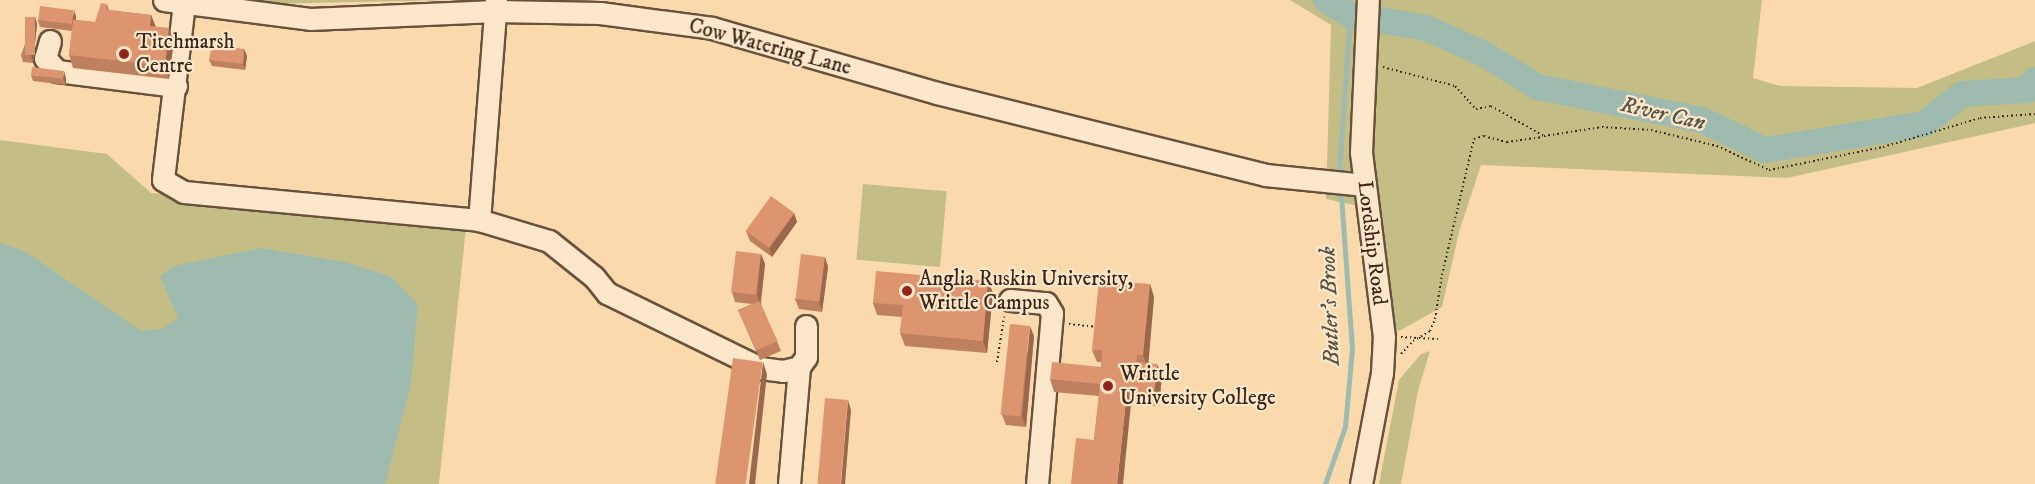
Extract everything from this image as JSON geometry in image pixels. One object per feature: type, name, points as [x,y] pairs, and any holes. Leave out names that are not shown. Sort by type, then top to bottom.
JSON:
[{"type":"street","name":"Lordship Road","points":[[1361,484],[1382,372],[1384,337],[1360,152],[1368,1]]},
{"type":"street","name":"Cow Watering Lane","points":[[174,2],[310,19],[496,6],[600,13],[712,28],[937,93],[1266,176],[1364,185]]},
{"type":"street","points":[[174,2],[176,86],[163,180],[184,192],[479,220],[549,241],[594,277],[607,293],[760,368],[783,371],[799,367]]},
{"type":"street","points":[[479,220],[496,6]]},
{"type":"street","points":[[50,41],[45,58],[57,71],[176,86]]},
{"type":"street","points":[[1010,300],[1046,303],[1052,313],[1037,484]]},
{"type":"street","points":[[789,484],[799,367],[806,357],[806,326]]},
{"type":"path","points":[[1366,65],[1455,86],[1476,109],[1491,106],[1544,136]]},
{"type":"path","points":[[1382,372],[1418,338],[1430,331],[1435,319],[1442,275],[1474,139],[1484,136],[1507,142],[1628,127],[1702,141],[1747,162],[1778,170],[1809,160],[1883,147],[1980,118],[2035,114]]},
{"type":"path","points":[[1384,337],[1438,339]]},
{"type":"shaded area","points":[[239,0],[450,0],[264,4]]},
{"type":"shaded area","points":[[1290,0],[1762,0],[1753,78],[1780,86],[1917,88],[2035,41],[2035,123],[1787,178],[1481,165],[1459,232],[1442,307],[1399,331],[1394,327],[1373,209],[1326,199],[1331,25]]},
{"type":"shaded area","points":[[0,140],[107,154],[151,193],[467,218],[439,484],[0,484]]},
{"type":"shaded area","points":[[863,184],[947,191],[940,267],[856,260]]},
{"type":"shaded area","points":[[0,243],[26,252],[141,331],[162,329],[178,319],[160,276],[174,266],[261,248],[345,262],[390,276],[418,304],[411,384],[385,484],[0,484]]},
{"type":"shaded area","points":[[1430,351],[1418,391],[1401,484],[1379,484],[1399,380],[1421,354]]},
{"type":"building","name":"Titchmarsh Centre","points":[[101,3],[107,4],[106,10],[151,15],[150,26],[169,28],[165,66],[69,55],[73,20],[95,22]]},
{"type":"building","points":[[40,6],[74,10],[72,24],[38,20]]},
{"type":"building","points":[[25,17],[35,17],[35,55],[25,55]]},
{"type":"building","points":[[218,45],[244,49],[243,64],[209,60],[211,49],[218,50]]},
{"type":"building","points":[[32,67],[64,71],[63,79],[31,75]]},
{"type":"building","points":[[771,196],[794,213],[769,248],[746,231]]},
{"type":"building","points":[[736,251],[761,254],[756,295],[731,292]]},
{"type":"building","points":[[801,254],[825,257],[819,302],[796,299]]},
{"type":"building","points":[[876,271],[988,281],[983,341],[900,333],[903,305],[873,303]]},
{"type":"building","name":"Writtle University College","points":[[1099,280],[1150,284],[1143,355],[1137,355],[1136,362],[1157,364],[1154,394],[1127,391],[1117,484],[1071,484],[1076,438],[1094,440],[1100,384],[1050,379],[1052,362],[1101,367],[1102,350],[1092,350]]},
{"type":"building","points":[[759,301],[778,341],[757,351],[738,311]]},
{"type":"building","points":[[1010,324],[1030,326],[1020,417],[1000,415]]},
{"type":"building","points":[[733,358],[763,362],[746,484],[715,484]]},
{"type":"building","points":[[825,398],[848,400],[841,484],[818,484]]},
{"type":"waterway","name":"River Can","points":[[1326,0],[1350,15],[1426,28],[1482,53],[1538,87],[1702,120],[1765,150],[1924,124],[1962,94],[2028,90],[2035,80]]},
{"type":"waterway","name":"Butler's Brook","points":[[1339,173],[1350,15]]},
{"type":"waterway","name":"Butler's Brook","points":[[1325,484],[1345,427],[1352,349],[1341,195]]},
{"type":"place","name":"Titchmarsh Centre","points":[[124,54]]},
{"type":"place","name":"Anglia Ruskin University, Writtle Campus","points":[[907,291]]},
{"type":"place","name":"Writtle University College","points":[[1108,386]]}]
